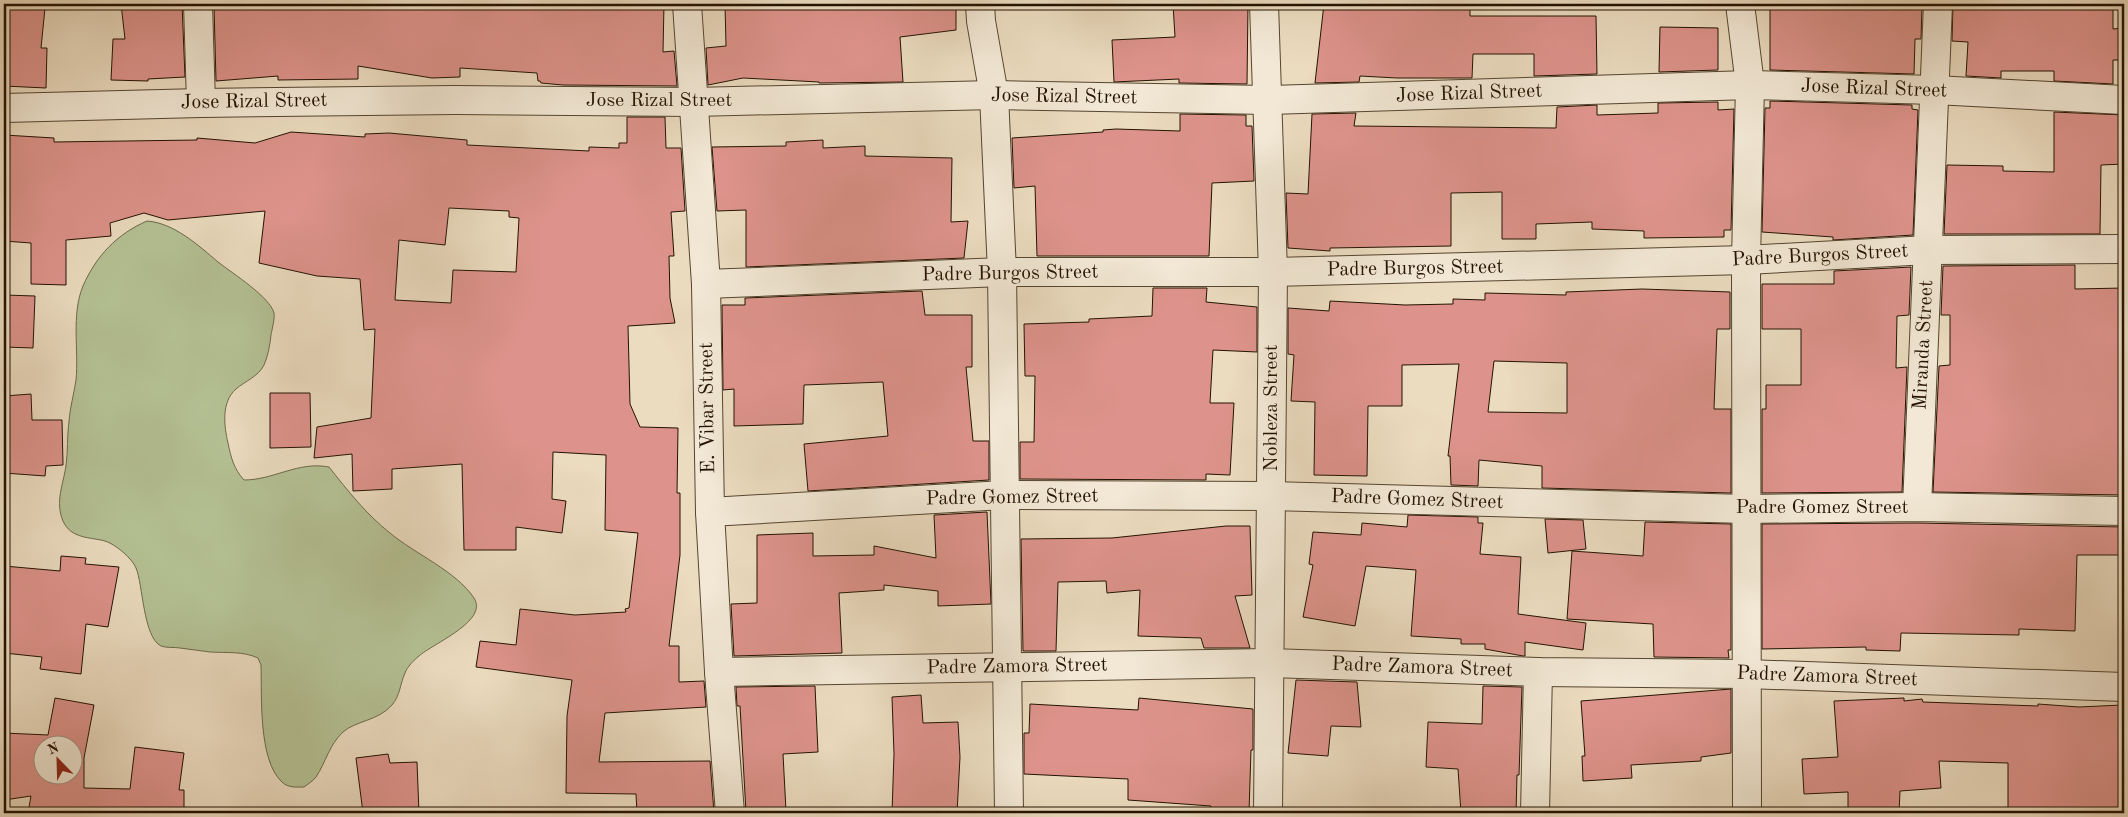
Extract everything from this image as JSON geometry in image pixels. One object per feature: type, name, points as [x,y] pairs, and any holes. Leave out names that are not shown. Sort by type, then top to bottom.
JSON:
[{"type":"street","points":[[198,4],[201,103]]},
{"type":"street","name":"E. Vibar Street","points":[[686,4],[706,284],[710,512],[719,672],[730,813]]},
{"type":"street","points":[[980,4],[981,22],[994,95],[1002,272],[1009,813]]},
{"type":"street","name":"Nobleza Street","points":[[1264,4],[1273,272],[1268,813]]},
{"type":"street","points":[[1740,4],[1750,85],[1746,260],[1747,813]]},
{"type":"street","name":"Miranda Street","points":[[1916,507],[1938,4]]},
{"type":"street","name":"Jose Rizal Street","points":[[4,108],[445,100],[694,102],[994,95],[1267,100],[1750,85],[1935,90],[2124,100]]},
{"type":"street","name":"Padre Burgos Street","points":[[706,284],[1002,272],[1273,272],[1746,260],[1928,250],[2124,249]]},
{"type":"street","name":"Padre Gomez Street","points":[[710,512],[1004,495],[1271,496],[1746,509],[1916,507],[2124,511]]},
{"type":"street","name":"Padre Zamora Street","points":[[719,672],[1268,663],[1538,672],[1747,674],[2124,687]]},
{"type":"street","points":[[1535,813],[1538,672]]},
{"type":"green space","points":[[147,221],[176,230],[194,242],[266,300],[274,313],[267,358],[264,365],[255,376],[231,394],[226,407],[225,429],[230,454],[235,467],[244,480],[266,477],[296,468],[329,467],[381,526],[457,579],[474,598],[476,607],[474,615],[467,623],[426,651],[407,668],[397,698],[392,705],[374,718],[348,728],[338,737],[316,777],[304,787],[292,787],[284,784],[274,772],[269,759],[263,727],[261,665],[258,658],[240,653],[210,652],[161,646],[155,641],[150,632],[136,568],[131,560],[114,545],[81,536],[71,531],[66,527],[61,514],[60,494],[66,466],[68,432],[77,369],[76,321],[79,297],[94,265],[109,247],[126,232]]},
{"type":"building","points":[[121,4],[182,4],[185,77],[148,79],[148,81],[111,80],[113,39],[125,39]]},
{"type":"building","points":[[239,4],[664,4],[663,52],[674,51],[677,86],[563,85],[541,83],[538,81],[537,73],[460,68],[460,77],[432,78],[358,66],[358,79],[278,80],[278,76],[216,81],[214,6]]},
{"type":"building","points":[[725,4],[956,4],[956,30],[900,37],[903,82],[819,83],[743,78],[708,85],[706,48],[726,46]]},
{"type":"building","points":[[1173,4],[1248,4],[1247,84],[1179,83],[1179,79],[1114,82],[1112,40],[1175,37]]},
{"type":"building","points":[[1324,4],[1470,4],[1470,16],[1596,16],[1597,74],[1534,76],[1534,54],[1473,54],[1472,78],[1360,76],[1359,82],[1315,83]]},
{"type":"building","points":[[1770,4],[1922,4],[1921,39],[1915,39],[1914,74],[1770,70]]},
{"type":"building","points":[[1953,4],[2113,6],[2113,29],[2124,28],[2124,60],[2113,60],[2113,84],[2054,81],[2054,71],[2001,71],[2001,78],[1966,76],[1968,42],[1952,41]]},
{"type":"building","points":[[4,5],[45,8],[41,48],[47,48],[46,88],[4,86]]},
{"type":"building","points":[[1660,27],[1718,28],[1718,70],[1659,72]]},
{"type":"building","points":[[1770,101],[1912,105],[1912,109],[1918,110],[1913,235],[1833,240],[1833,237],[1762,232],[1765,108],[1770,108]]},
{"type":"building","points":[[1718,102],[1718,110],[1734,109],[1731,230],[1724,230],[1724,237],[1644,238],[1644,231],[1592,229],[1592,222],[1536,224],[1536,239],[1502,239],[1502,192],[1451,193],[1451,246],[1330,248],[1330,251],[1288,248],[1286,193],[1308,194],[1312,114],[1356,113],[1354,126],[1556,128],[1557,107],[1597,105],[1597,115],[1658,113],[1658,103]]},
{"type":"building","points":[[2054,112],[2124,115],[2124,164],[2101,165],[2100,234],[1944,234],[1947,165],[2003,166],[2003,171],[2054,172]]},
{"type":"building","points":[[1180,114],[1246,115],[1246,126],[1252,126],[1254,181],[1212,183],[1209,256],[1037,256],[1035,186],[1014,188],[1012,138],[1103,132],[1103,130],[1116,129],[1180,131]]},
{"type":"building","points":[[627,117],[665,117],[666,148],[681,148],[685,211],[671,212],[674,256],[669,256],[670,298],[675,323],[628,326],[630,404],[640,427],[678,428],[677,493],[680,493],[680,555],[669,646],[679,646],[679,682],[704,681],[706,707],[605,713],[599,762],[710,761],[714,813],[637,813],[636,794],[566,793],[567,716],[572,680],[476,667],[480,641],[516,645],[520,609],[575,615],[626,612],[625,609],[629,608],[638,533],[605,530],[606,455],[553,452],[552,499],[566,501],[562,533],[516,527],[516,550],[464,550],[462,464],[392,469],[392,489],[353,491],[352,454],[314,458],[317,427],[371,418],[375,329],[364,330],[360,279],[317,276],[259,263],[265,211],[168,220],[144,213],[110,223],[111,236],[66,240],[66,285],[31,284],[31,243],[4,241],[4,135],[54,138],[54,142],[197,140],[197,138],[255,143],[291,132],[365,137],[365,134],[389,133],[467,140],[467,145],[589,151],[589,147],[619,148],[619,143],[627,143]],"holes":[[[449,208],[509,211],[509,217],[519,218],[516,272],[453,270],[451,303],[395,300],[399,240],[445,245]]]},
{"type":"building","points":[[823,140],[823,148],[865,146],[865,156],[952,158],[951,222],[968,221],[964,258],[746,267],[746,210],[717,211],[712,147],[786,146],[786,142]]},
{"type":"building","points":[[2075,265],[2075,289],[2124,288],[2124,495],[1933,492],[1939,366],[1950,365],[1950,315],[1941,315],[1943,266]]},
{"type":"building","points":[[1911,267],[1909,315],[1897,316],[1896,368],[1907,367],[1902,492],[1762,493],[1762,409],[1766,409],[1766,385],[1801,385],[1801,329],[1762,329],[1762,284],[1834,284],[1834,271]]},
{"type":"building","points":[[1153,288],[1207,288],[1206,302],[1257,307],[1257,352],[1213,350],[1210,403],[1234,403],[1230,475],[1206,474],[1206,480],[1020,479],[1020,442],[1034,442],[1035,376],[1025,376],[1024,324],[1089,322],[1089,319],[1152,316]]},
{"type":"building","points":[[1642,289],[1730,292],[1730,329],[1717,329],[1714,409],[1731,409],[1731,493],[1542,488],[1542,466],[1479,460],[1478,486],[1451,485],[1450,456],[1448,456],[1459,364],[1402,365],[1402,406],[1368,406],[1367,476],[1314,475],[1315,402],[1291,401],[1294,355],[1288,354],[1288,308],[1329,311],[1330,301],[1405,305],[1453,304],[1453,299],[1485,300],[1485,293],[1566,295],[1566,292]],"holes":[[[1494,361],[1567,363],[1567,413],[1488,412]]]},
{"type":"building","points":[[922,291],[925,315],[972,315],[972,367],[966,367],[973,441],[989,441],[989,480],[808,491],[804,444],[888,436],[883,382],[804,385],[803,424],[734,426],[734,389],[723,390],[722,305],[745,305],[745,298]]},
{"type":"building","points":[[4,295],[35,296],[33,348],[4,347]]},
{"type":"building","points":[[270,393],[310,393],[311,447],[270,448]]},
{"type":"building","points":[[31,394],[32,420],[62,420],[63,465],[46,466],[45,476],[4,473],[4,396]]},
{"type":"building","points":[[987,512],[991,604],[938,606],[938,591],[884,585],[884,590],[839,593],[842,653],[734,656],[731,604],[757,603],[757,535],[813,533],[813,556],[874,555],[874,546],[936,558],[934,515]]},
{"type":"building","points":[[1408,515],[1478,517],[1478,523],[1483,523],[1480,554],[1521,557],[1518,614],[1586,623],[1583,650],[1525,642],[1525,656],[1523,656],[1485,649],[1485,644],[1461,644],[1461,639],[1411,636],[1416,570],[1366,566],[1355,626],[1303,617],[1313,565],[1309,564],[1313,532],[1361,535],[1362,523],[1407,527]]},
{"type":"building","points":[[1545,519],[1583,520],[1586,549],[1548,553]]},
{"type":"building","points":[[1645,522],[1731,524],[1731,650],[1728,650],[1729,658],[1654,657],[1653,624],[1567,619],[1572,551],[1643,556]]},
{"type":"building","points":[[1917,523],[2124,527],[2124,555],[2077,555],[2075,631],[2019,629],[2019,635],[1901,633],[1900,651],[1866,650],[1866,647],[1762,649],[1762,524]]},
{"type":"building","points":[[1226,526],[1250,526],[1252,595],[1235,596],[1250,648],[1204,648],[1201,638],[1138,636],[1140,590],[1107,593],[1106,581],[1058,582],[1056,651],[1023,651],[1021,539],[1112,538]]},
{"type":"building","points":[[61,556],[86,558],[85,564],[119,567],[108,627],[86,624],[81,674],[40,669],[42,657],[4,653],[8,609],[4,608],[4,566],[60,571]]},
{"type":"building","points":[[1296,680],[1357,682],[1361,727],[1331,726],[1328,756],[1288,753]]},
{"type":"building","points":[[815,686],[818,752],[783,754],[786,811],[746,812],[740,706],[737,706],[736,687]]},
{"type":"building","points":[[1483,686],[1522,687],[1516,813],[1461,813],[1458,769],[1426,767],[1428,722],[1482,724]]},
{"type":"building","points":[[1731,689],[1731,753],[1701,757],[1701,761],[1631,765],[1632,778],[1583,781],[1582,756],[1585,756],[1581,701]]},
{"type":"building","points":[[921,695],[923,723],[958,722],[960,757],[957,813],[892,813],[894,754],[892,697]]},
{"type":"building","points":[[55,698],[94,705],[84,758],[84,788],[130,789],[135,747],[184,753],[179,790],[184,790],[184,813],[28,813],[31,796],[4,800],[4,733],[32,734],[32,784],[82,784],[82,734],[48,734]]},
{"type":"building","points":[[1139,698],[1253,709],[1253,750],[1251,750],[1249,812],[1211,810],[1211,806],[1128,800],[1128,779],[1024,774],[1024,733],[1029,733],[1030,704],[1138,710]]},
{"type":"building","points":[[1904,698],[1904,701],[1922,699],[1923,702],[2038,706],[2038,704],[2079,707],[2122,705],[2124,813],[2008,813],[2008,763],[1939,761],[1941,788],[1900,791],[1899,813],[1848,813],[1848,792],[1804,794],[1802,759],[1838,757],[1834,701]]},
{"type":"building","points":[[388,754],[390,763],[417,762],[419,813],[363,813],[356,758]]}]
